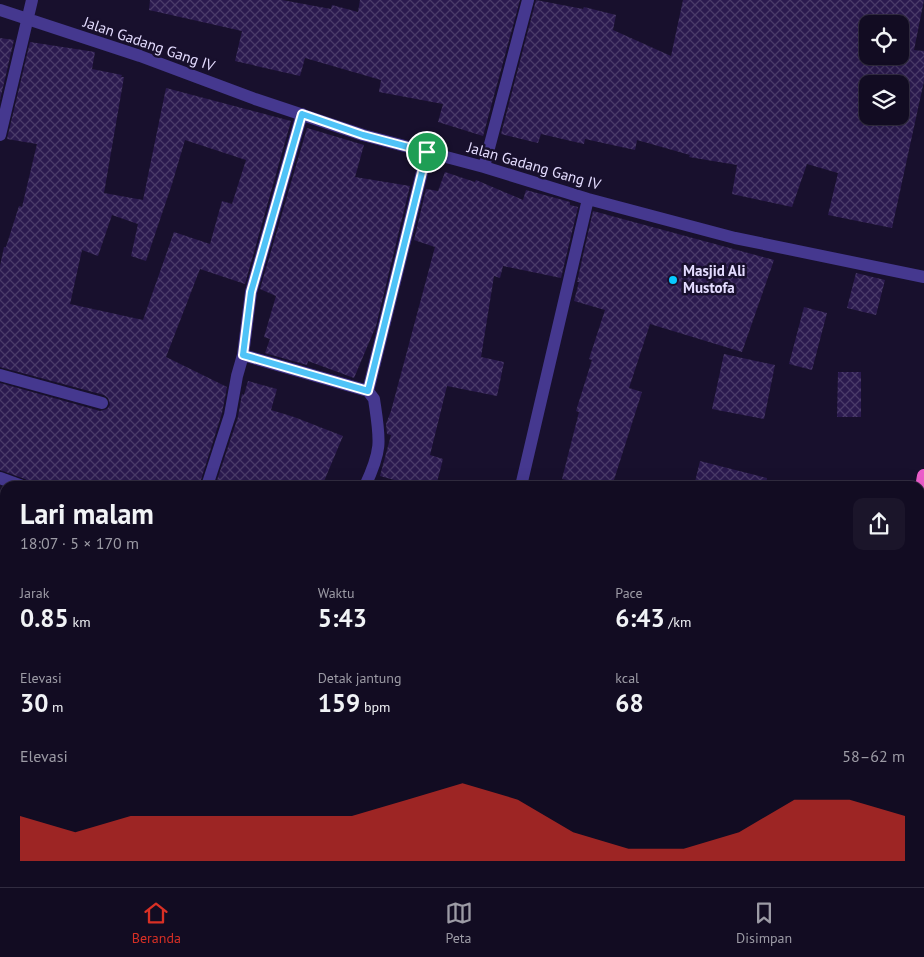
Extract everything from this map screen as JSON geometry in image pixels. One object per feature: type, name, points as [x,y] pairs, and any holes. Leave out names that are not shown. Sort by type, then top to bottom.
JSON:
[{"type":"street","points":[[0,134],[32,0]]},
{"type":"street","points":[[484,167],[528,0]]},
{"type":"street","name":"Jalan Gadang Gang IV","points":[[0,10],[140,56],[255,99],[363,135],[484,167],[588,199],[735,238],[924,277]]},
{"type":"street","points":[[209,481],[230,415],[243,355],[251,292],[302,114]]},
{"type":"street","points":[[368,391],[427,152]]},
{"type":"street","points":[[522,481],[588,199]]},
{"type":"street","points":[[243,355],[368,391],[374,399],[380,439],[374,467],[367,481]]},
{"type":"street","points":[[0,374],[102,403]]},
{"type":"building","points":[[150,0],[282,0],[331,9],[332,5],[358,12],[360,0],[520,0],[483,136],[438,122],[443,104],[379,92],[381,80],[305,58],[300,76],[235,61],[242,31],[149,10]]},
{"type":"building","points":[[536,0],[583,9],[584,7],[616,15],[613,30],[671,56],[683,0],[924,0],[914,50],[924,51],[924,81],[892,228],[828,215],[838,173],[807,164],[792,207],[732,194],[737,165],[689,157],[690,155],[637,140],[635,150],[585,139],[584,144],[541,134],[538,143],[501,134]]},
{"type":"building","points":[[0,38],[14,40],[0,100]]},
{"type":"building","points":[[30,42],[95,52],[92,69],[124,77],[104,193],[143,200],[166,88],[291,121],[245,284],[200,269],[166,357],[227,387],[222,413],[201,481],[28,481],[0,470],[0,383],[100,411],[107,409],[110,405],[108,398],[104,395],[0,367],[0,266],[4,247],[6,247],[19,206],[22,207],[37,144],[7,139]],"holes":[[[185,140],[246,160],[232,204],[222,201],[210,244],[174,232],[143,320],[70,304],[82,250],[98,256],[112,215],[138,224],[131,256],[146,261]]]},
{"type":"building","points":[[307,128],[364,145],[355,177],[410,186],[376,326],[354,378],[308,361],[307,365],[265,353],[270,339],[264,337],[276,296],[260,289]]},
{"type":"building","points":[[445,172],[475,182],[476,180],[523,200],[526,190],[570,202],[570,205],[578,207],[561,278],[503,266],[500,278],[494,276],[481,357],[504,362],[497,396],[447,386],[430,455],[443,459],[437,481],[398,481],[380,476],[391,435],[387,434],[386,424],[435,247],[414,240],[426,189],[438,191]]},
{"type":"building","name":"Masjid Ali Mustofa","points":[[593,211],[774,260],[742,352],[650,324],[629,388],[642,392],[614,481],[572,481],[562,479],[579,412],[576,411],[592,360],[589,359],[605,310],[574,301],[579,282],[577,282]]},
{"type":"building","points":[[856,273],[885,280],[876,315],[847,308]]},
{"type":"building","points":[[804,307],[827,313],[812,370],[789,364]]},
{"type":"building","points":[[724,354],[775,365],[764,419],[712,409]]},
{"type":"building","points":[[838,372],[861,372],[861,417],[837,417]]},
{"type":"building","points":[[248,381],[277,389],[271,410],[343,436],[324,481],[217,481],[238,417],[242,394],[244,395]]},
{"type":"building","points":[[700,461],[767,478],[767,481],[695,481]]},
{"type":"place","name":"Masjid Ali Mustofa","points":[[673,280]]},
{"type":"route","points":[[302,114],[363,135],[427,152],[408,236],[368,391],[243,355],[251,292],[302,114]]}]
